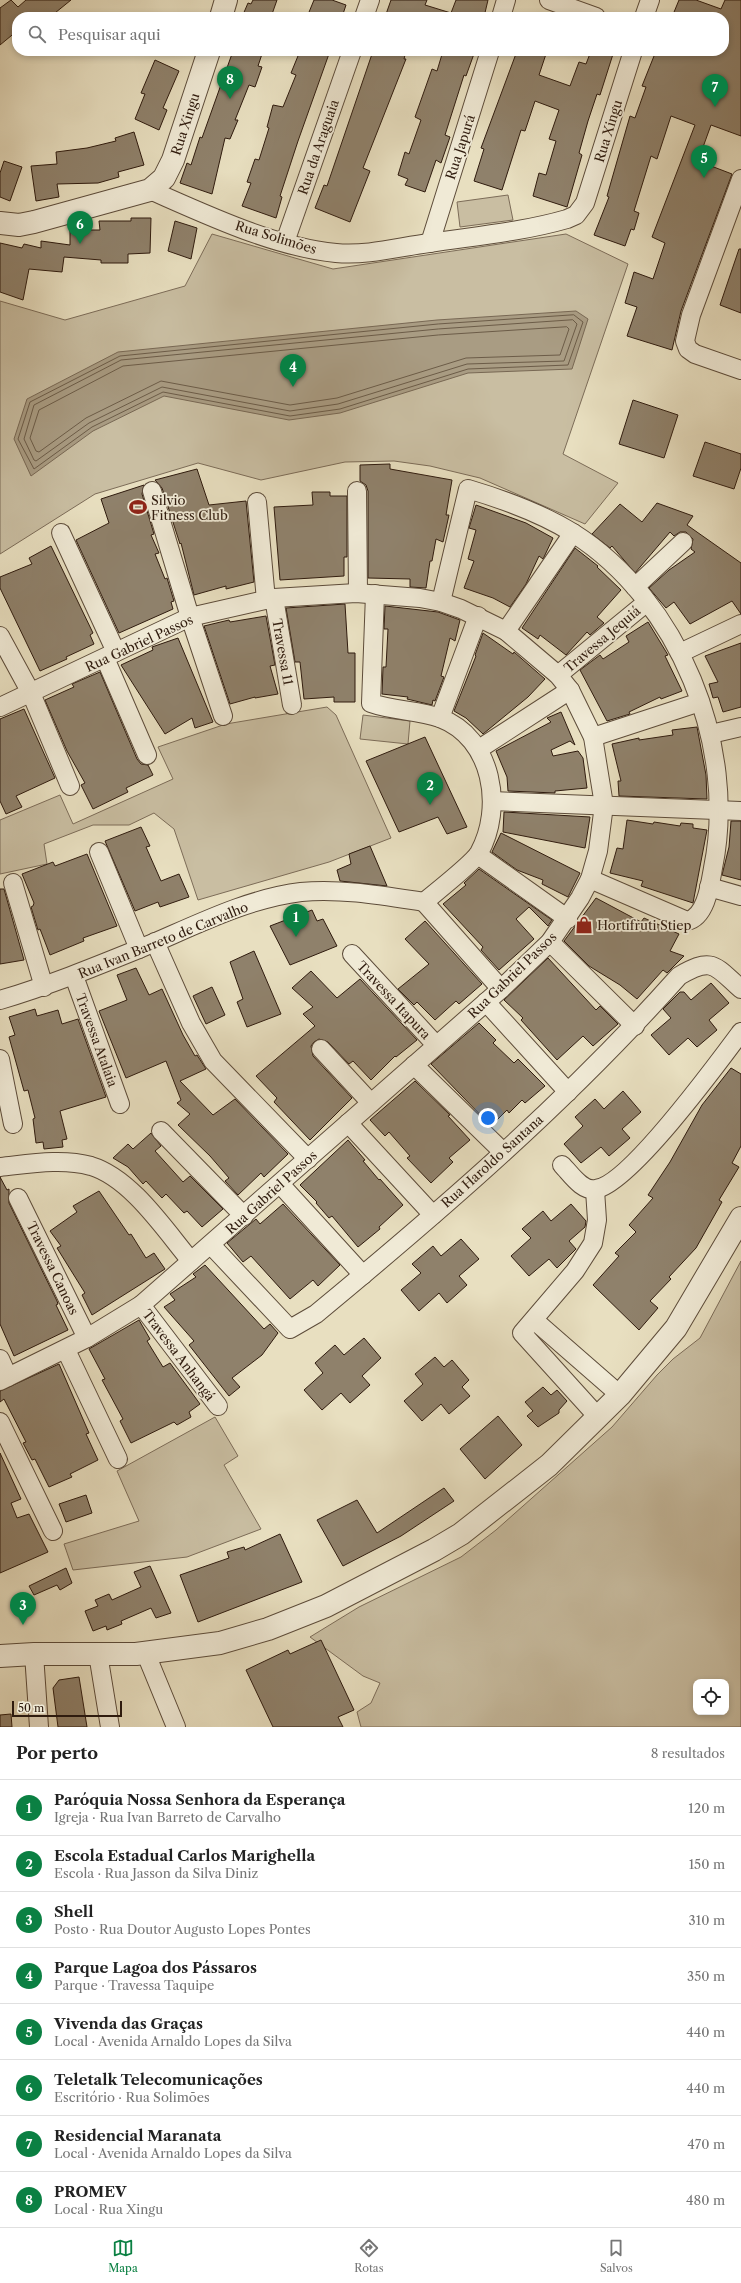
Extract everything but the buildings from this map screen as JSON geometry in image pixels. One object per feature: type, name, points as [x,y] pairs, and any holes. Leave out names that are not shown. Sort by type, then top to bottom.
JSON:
[{"type":"street","points":[[222,12],[226,0]]},
{"type":"street","points":[[366,12],[370,0]]},
{"type":"street","points":[[502,12],[506,0]]},
{"type":"street","points":[[549,0],[582,12]]},
{"type":"street","points":[[646,12],[650,0]]},
{"type":"street","name":"Rua Xingu","points":[[150,190],[164,178],[173,160],[207,56]]},
{"type":"street","name":"Rua da Araguaia","points":[[285,242],[350,56]]},
{"type":"street","name":"Rua Japurá","points":[[430,243],[488,56]]},
{"type":"street","name":"Rua Xingu","points":[[581,210],[630,56]]},
{"type":"street","points":[[741,179],[687,326],[685,341],[688,349],[741,370]]},
{"type":"street","points":[[0,223],[19,225],[34,222],[150,190]]},
{"type":"street","name":"Rua Solimões","points":[[150,190],[201,212],[285,242],[337,253],[359,253],[487,235],[553,223],[576,215],[581,210]]},
{"type":"street","points":[[441,602],[468,489],[517,505],[573,533],[604,557],[635,587],[647,602],[680,653],[711,734],[719,810],[718,838],[709,887],[701,910],[696,916],[687,921],[679,919],[590,879]]},
{"type":"street","points":[[152,491],[190,617],[223,716]]},
{"type":"street","points":[[357,491],[358,593]]},
{"type":"street","name":"Travessa 11","points":[[257,502],[270,599],[292,705]]},
{"type":"street","points":[[61,533],[110,655],[147,755]]},
{"type":"street","points":[[506,631],[573,533]]},
{"type":"street","points":[[635,587],[683,542]]},
{"type":"street","name":"Rua Gabriel Passos","points":[[0,708],[190,617],[270,599],[358,593],[441,602],[478,616],[506,631],[558,675],[570,690],[593,737],[604,805],[598,851],[590,879],[568,919],[550,942],[501,989],[141,1305],[66,1350],[4,1379]]},
{"type":"street","points":[[376,594],[371,703],[387,709],[440,718],[466,735],[479,749],[487,767],[492,801],[489,825],[478,855],[424,902],[501,989]]},
{"type":"street","name":"Travessa Jequiá","points":[[558,675],[647,602]]},
{"type":"street","points":[[440,718],[478,616]]},
{"type":"street","points":[[680,653],[741,624]]},
{"type":"street","points":[[0,636],[31,693],[70,786]]},
{"type":"street","points":[[479,749],[570,690]]},
{"type":"street","points":[[593,737],[700,702]]},
{"type":"street","points":[[711,734],[741,727]]},
{"type":"street","points":[[492,801],[741,811]]},
{"type":"street","points":[[99,852],[139,948]]},
{"type":"street","points":[[478,855],[568,919]]},
{"type":"street","points":[[13,883],[44,987]]},
{"type":"street","points":[[709,887],[741,896]]},
{"type":"street","name":"Rua Ivan Barreto de Carvalho","points":[[0,1000],[44,987],[74,976],[232,911],[302,892],[340,892],[424,902]]},
{"type":"street","points":[[155,942],[191,1023],[213,1061],[308,1159]]},
{"type":"street","points":[[550,942],[635,1026]]},
{"type":"street","name":"Travessa Itapura","points":[[352,954],[436,1045]]},
{"type":"street","name":"Rua Haroldo Santana","points":[[211,1245],[290,1329],[316,1314],[363,1275],[503,1152],[568,1092],[635,1026],[679,976],[692,969],[709,964],[717,967],[741,989]]},
{"type":"street","name":"Travessa Atalaia","points":[[74,976],[120,1104]]},
{"type":"street","points":[[486,1002],[568,1092]]},
{"type":"street","points":[[562,1165],[582,1186],[595,1190],[608,1184],[627,1169],[652,1144],[741,1032]]},
{"type":"street","points":[[321,1049],[371,1103]]},
{"type":"street","points":[[0,1058],[13,1124]]},
{"type":"street","points":[[414,1065],[503,1152]]},
{"type":"street","points":[[348,1123],[433,1215]]},
{"type":"street","points":[[161,1131],[244,1216]]},
{"type":"street","points":[[0,1167],[55,1162],[91,1166],[105,1172],[131,1191],[191,1261]]},
{"type":"street","points":[[280,1184],[363,1275]]},
{"type":"street","points":[[595,1190],[597,1220],[593,1243],[575,1271],[522,1333],[598,1417]]},
{"type":"street","name":"Travessa Canoas","points":[[18,1198],[87,1338]]},
{"type":"street","points":[[0,1656],[34,1654],[146,1654],[220,1643],[262,1631],[326,1606],[386,1576],[461,1534],[549,1465],[620,1395],[676,1328],[741,1218]]},
{"type":"street","name":"Travessa Anhangá","points":[[141,1305],[218,1406]]},
{"type":"street","points":[[534,1320],[620,1395]]},
{"type":"street","points":[[66,1350],[118,1458]]},
{"type":"street","points":[[559,1373],[576,1357]]},
{"type":"street","points":[[0,1359],[4,1379]]},
{"type":"street","points":[[0,1422],[53,1531]]},
{"type":"street","points":[[34,1654],[39,1727]]},
{"type":"street","points":[[98,1654],[110,1727]]},
{"type":"street","points":[[146,1654],[176,1727]]},
{"type":"shaded area","points":[[508,195],[513,220],[460,227],[457,202]]},
{"type":"shaded area","points":[[212,234],[333,269],[566,234],[628,264],[563,454],[618,483],[585,524],[480,478],[430,466],[394,461],[345,462],[261,480],[198,463],[95,494],[0,554],[0,301],[65,320],[185,286]]},
{"type":"shaded area","points":[[327,707],[336,715],[391,838],[329,862],[198,900],[174,829],[154,813],[129,825],[93,825],[44,844],[47,864],[0,874],[0,820],[60,795],[73,824],[173,779],[158,747],[226,724]]},
{"type":"shaded area","points":[[363,715],[410,721],[408,744],[360,739]]},
{"type":"shaded area","points":[[741,1261],[741,1727],[361,1727],[357,1712],[371,1703],[380,1683],[363,1676],[310,1637],[359,1607],[461,1557],[496,1530],[612,1427],[657,1375],[673,1359],[700,1338]]},
{"type":"shaded area","points":[[215,1417],[238,1456],[224,1465],[261,1529],[187,1557],[73,1570],[64,1544],[139,1521],[117,1471]]},
{"type":"water","points":[[576,311],[588,319],[572,369],[468,373],[340,413],[289,420],[164,396],[93,431],[31,476],[14,439],[27,399],[118,352],[437,320]]},
{"type":"place","name":"PROMEV","points":[[230,99]]},
{"type":"place","name":"Residencial Maranata","points":[[715,107]]},
{"type":"place","name":"Vivenda das Graças","points":[[704,178]]},
{"type":"place","name":"Teletalk Telecomunicações","points":[[80,244]]},
{"type":"place","name":"Parque Lagoa dos Pássaros","points":[[293,387]]},
{"type":"place","name":"Silvio Fitness Club","points":[[138,507]]},
{"type":"place","name":"Escola Estadual Carlos Marighella","points":[[430,805]]},
{"type":"place","name":"Hortifruti Stiep","points":[[584,925]]},
{"type":"place","name":"Paróquia Nossa Senhora da Esperança","points":[[296,937]]},
{"type":"place","name":"Shell","points":[[23,1625]]}]
